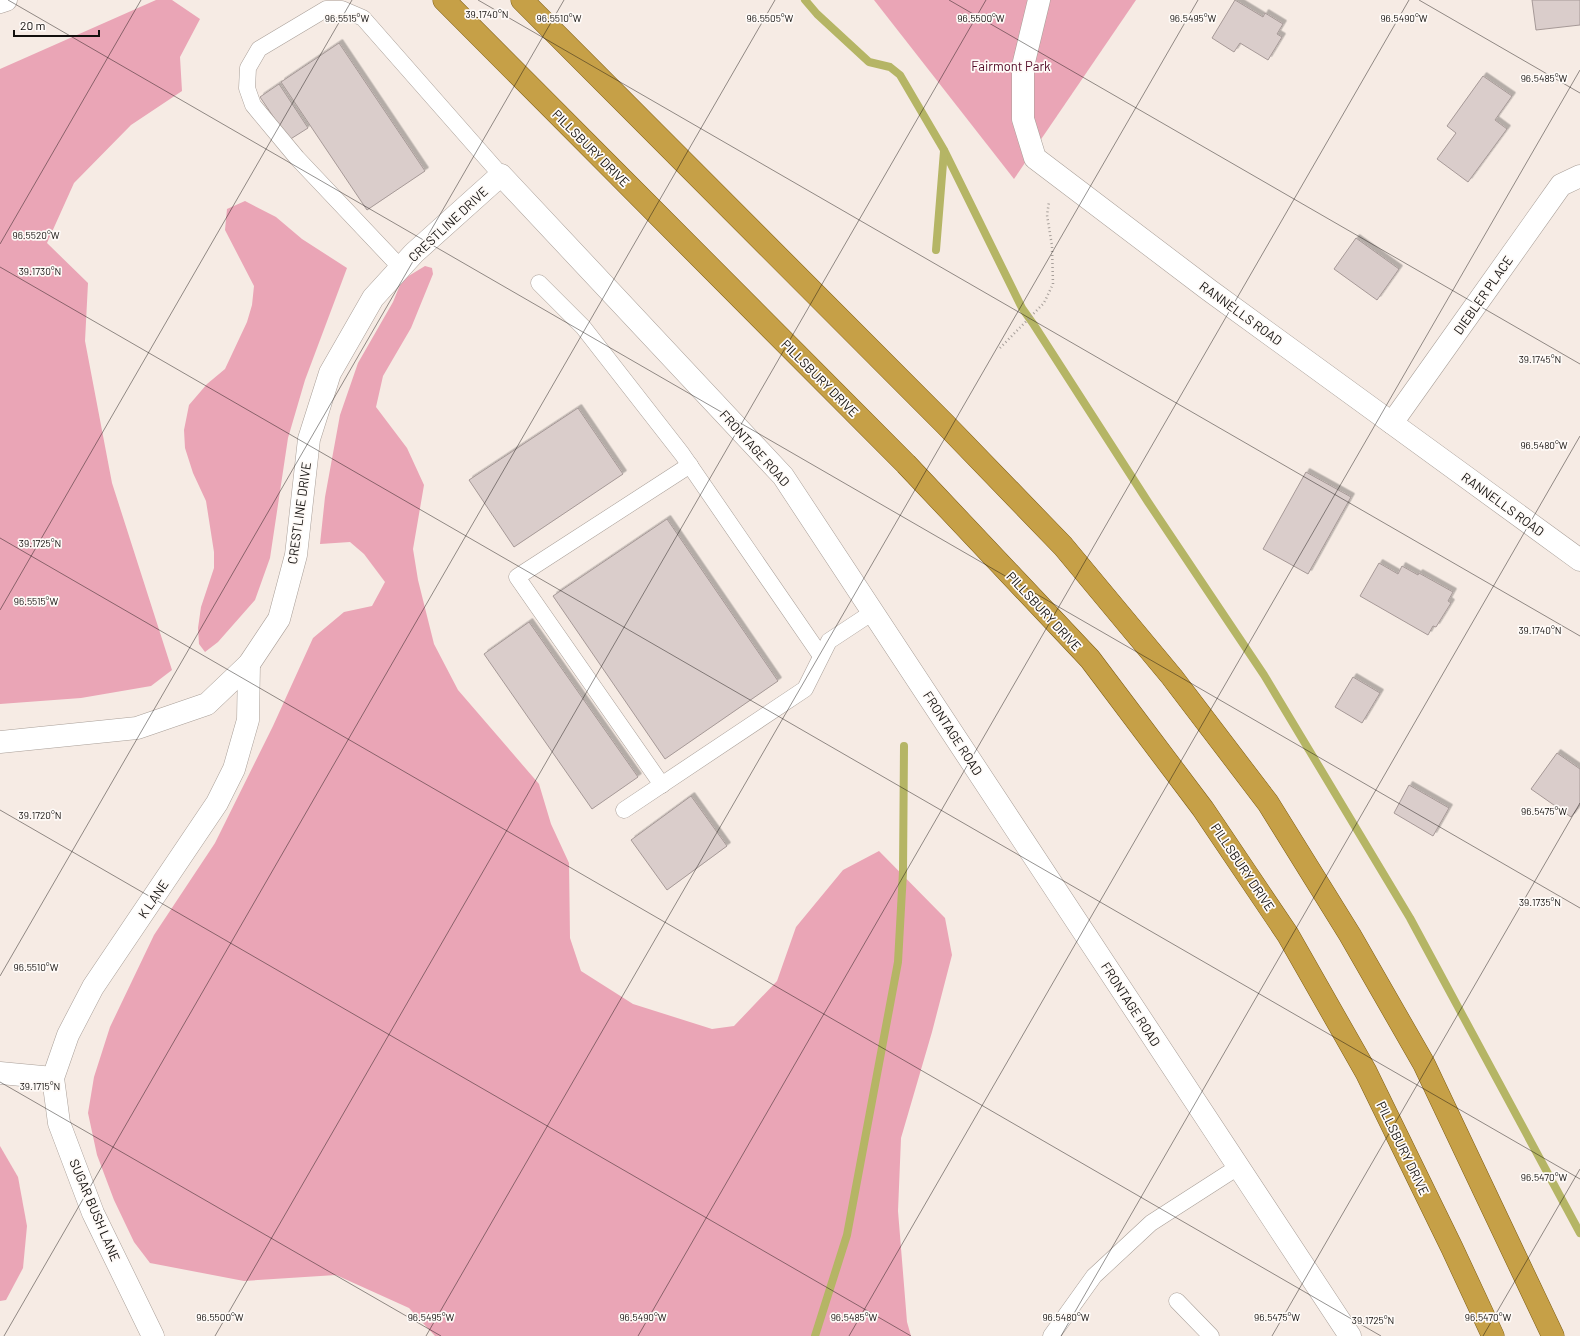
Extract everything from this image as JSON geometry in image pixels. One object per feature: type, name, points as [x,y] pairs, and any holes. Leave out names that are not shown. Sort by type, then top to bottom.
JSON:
[{"type":"highway","name":"PILLSBURY DRIVE","points":[[444,0],[906,464],[1090,660],[1203,809],[1288,935],[1366,1072],[1452,1248],[1493,1336]]},
{"type":"highway","points":[[522,0],[945,424],[1057,540],[1172,677],[1268,803],[1354,942],[1424,1064],[1554,1336]]},
{"type":"street","points":[[0,2],[6,0]]},
{"type":"street","name":"RANNELLS ROAD","points":[[1039,0],[1023,66],[1023,119],[1034,158],[1209,290],[1580,560]]},
{"type":"street","name":"CRESTLINE DRIVE","points":[[0,742],[137,728],[207,704],[249,664],[279,619],[296,554],[309,439],[330,373],[373,298],[414,253],[501,175]]},
{"type":"street","name":"FRONTAGE ROAD","points":[[501,175],[783,476],[1350,1336]]},
{"type":"street","name":"DIEBLER PLACE","points":[[1392,423],[1561,185],[1580,176]]},
{"type":"street","name":"K LANE","points":[[53,1078],[68,1035],[93,987],[217,803],[234,769],[248,720],[249,664]]},
{"type":"street","points":[[0,1073],[53,1078]]},
{"type":"street","name":"SUGAR BUSH LANE","points":[[53,1078],[61,1130],[93,1212],[153,1336]]},
{"type":"lane","points":[[400,268],[297,158],[253,106],[247,88],[248,68],[259,49],[326,9],[342,9],[363,18],[501,175]]},
{"type":"lane","points":[[539,284],[583,327],[690,465],[821,656]]},
{"type":"lane","points":[[662,785],[517,578],[690,465]]},
{"type":"lane","points":[[624,810],[805,689],[829,641],[873,612]]},
{"type":"lane","points":[[1051,1336],[1094,1276],[1151,1223],[1238,1166]]},
{"type":"lane","points":[[1177,1301],[1211,1336]]},
{"type":"path","points":[[1000,348],[1044,303],[1054,284],[1052,246],[1047,215],[1050,195],[1057,174]]},
{"type":"green space","points":[[156,0],[172,0],[200,19],[180,57],[182,91],[131,125],[74,183],[47,243],[88,283],[85,341],[112,483],[172,670],[151,686],[81,698],[0,704],[0,69]]},
{"type":"green space","name":"Fairmont Park","points":[[874,0],[1136,0],[1014,179]]},
{"type":"green space","points":[[245,201],[276,217],[302,239],[347,268],[305,380],[288,438],[270,558],[255,600],[218,642],[205,652],[199,644],[198,628],[201,607],[214,568],[214,552],[206,501],[193,473],[185,448],[184,430],[189,405],[207,384],[225,369],[247,322],[252,305],[254,286],[225,230],[227,209]]},
{"type":"green space","points":[[425,266],[432,268],[433,274],[411,328],[383,376],[376,407],[407,448],[424,485],[413,549],[418,580],[434,644],[458,690],[539,784],[551,824],[569,863],[570,938],[581,971],[633,1004],[712,1029],[734,1026],[777,981],[796,927],[843,870],[879,851],[945,918],[952,955],[932,1032],[901,1138],[898,1211],[907,1322],[911,1336],[435,1336],[409,1308],[336,1275],[244,1281],[150,1263],[134,1242],[114,1200],[97,1155],[88,1113],[94,1077],[110,1027],[154,935],[215,843],[273,726],[313,638],[344,612],[372,606],[385,582],[364,554],[350,542],[320,544],[325,497],[340,415],[358,363],[393,302],[402,280]]},
{"type":"green space","points":[[0,1146],[18,1177],[27,1226],[23,1268],[6,1300],[0,1301]]},
{"type":"building","points":[[1235,0],[1263,17],[1265,13],[1283,24],[1277,34],[1282,37],[1268,60],[1240,43],[1234,52],[1212,38]]},
{"type":"building","points":[[1532,0],[1580,0],[1580,25],[1536,30]]},
{"type":"building","points":[[339,43],[425,171],[367,210],[281,82]]},
{"type":"building","points":[[1483,76],[1512,96],[1495,120],[1507,129],[1468,182],[1437,159],[1456,133],[1447,126]]},
{"type":"building","points":[[279,84],[308,128],[289,140],[260,97]]},
{"type":"building","points":[[1356,238],[1399,269],[1377,300],[1334,269]]},
{"type":"building","points":[[578,408],[623,474],[514,547],[469,480]]},
{"type":"building","points":[[1306,472],[1351,497],[1308,574],[1263,549]]},
{"type":"building","points":[[667,519],[778,681],[665,759],[553,596]]},
{"type":"building","points":[[1379,563],[1398,574],[1402,566],[1418,575],[1419,573],[1453,592],[1448,601],[1451,603],[1436,627],[1433,626],[1428,635],[1360,596]]},
{"type":"building","points":[[529,622],[638,777],[592,809],[484,654]]},
{"type":"building","points":[[1353,677],[1380,693],[1362,723],[1335,707]]},
{"type":"building","points":[[1557,753],[1580,769],[1580,805],[1571,817],[1531,789]]},
{"type":"building","points":[[1409,785],[1449,808],[1433,836],[1394,813]]},
{"type":"building","points":[[691,796],[727,846],[667,890],[631,840]]},
{"type":"waterway","points":[[805,0],[817,14],[869,62],[890,67],[900,75],[944,150],[1022,308],[1148,502],[1264,675],[1410,918],[1580,1233]]},
{"type":"waterway","points":[[936,250],[944,151]]},
{"type":"waterway","points":[[815,1336],[847,1235],[898,962],[903,872],[904,746]]}]
